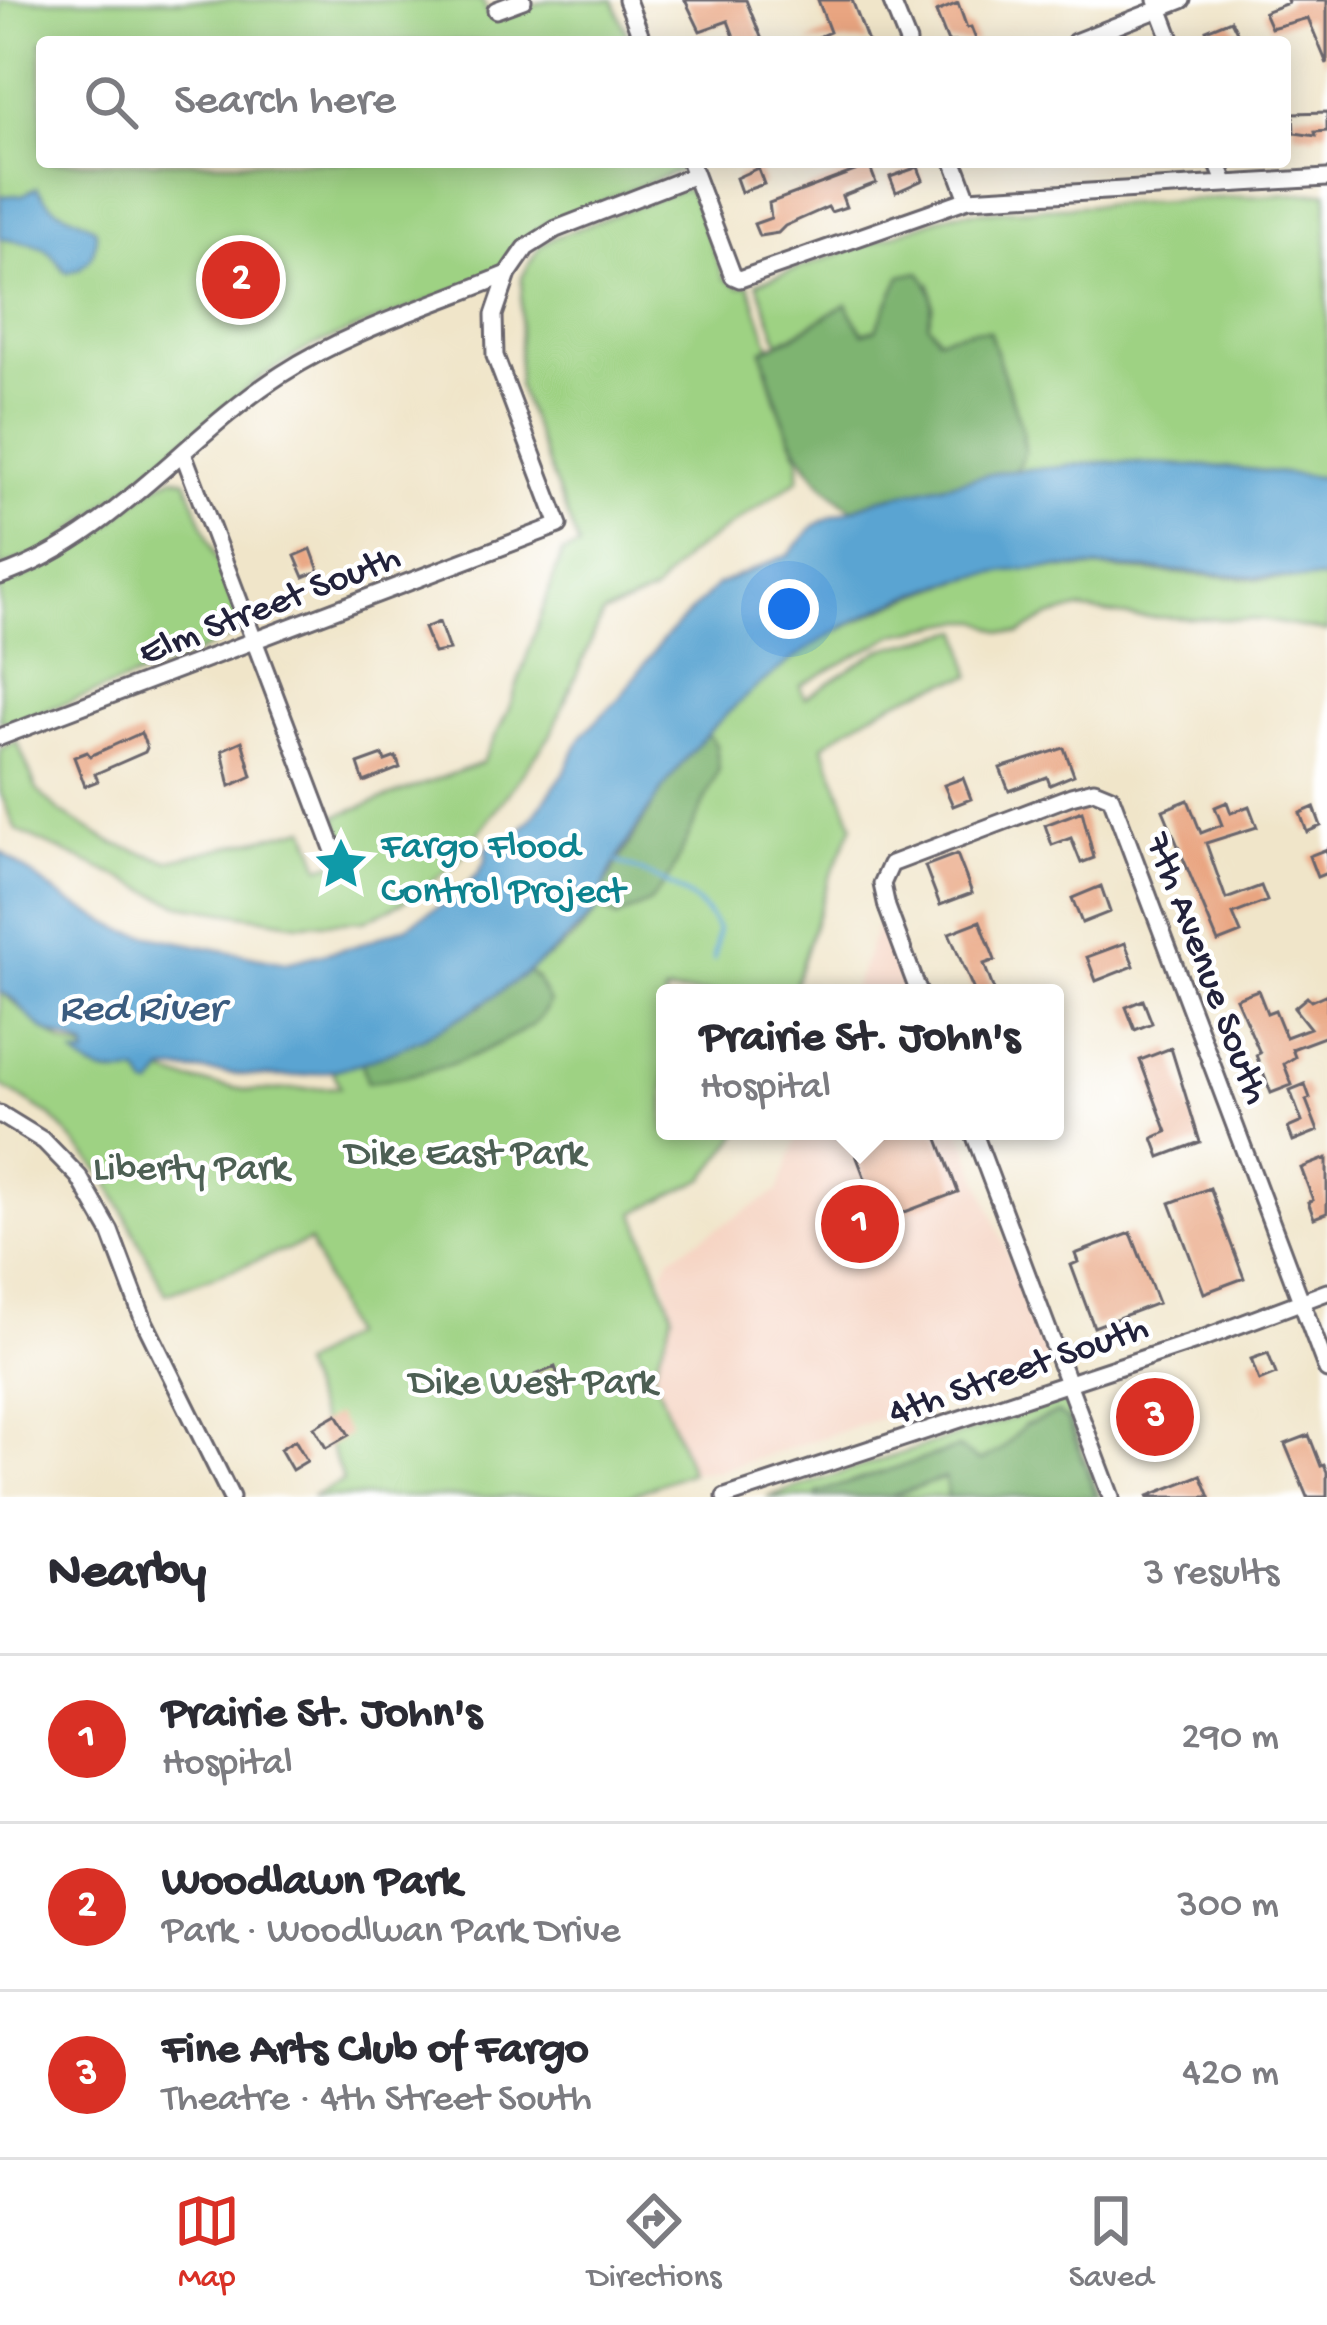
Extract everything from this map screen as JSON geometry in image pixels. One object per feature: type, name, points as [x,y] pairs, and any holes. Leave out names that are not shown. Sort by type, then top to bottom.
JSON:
[{"type":"street","points":[[496,10],[523,0]]},
{"type":"street","points":[[627,0],[641,36]]},
{"type":"street","points":[[891,0],[906,36]]},
{"type":"street","points":[[1088,36],[1158,4],[1182,0]]},
{"type":"street","points":[[1158,4],[1170,36]]},
{"type":"street","points":[[956,168],[968,199]]},
{"type":"street","points":[[1219,168],[1225,182]]},
{"type":"street","points":[[0,576],[56,554],[280,375],[326,349],[508,274],[526,248],[556,229],[692,169],[736,279],[968,199],[1327,178]]},
{"type":"street","name":"Elm Street South","points":[[0,737],[560,525],[495,356],[494,315],[508,274]]},
{"type":"street","points":[[183,453],[337,859]]},
{"type":"street","name":"7th Avenue South","points":[[916,984],[882,884],[891,864],[1071,796],[1094,790],[1111,797],[1327,1370]]},
{"type":"street","points":[[0,1114],[44,1141],[79,1177],[110,1231],[144,1321],[231,1497]]},
{"type":"street","points":[[976,1140],[1112,1497]]},
{"type":"street","name":"4th Street South","points":[[725,1497],[1069,1384],[1327,1292]]},
{"type":"shaded area","points":[[881,916],[907,984],[855,984]]},
{"type":"shaded area","points":[[796,1140],[964,1140],[1049,1364],[715,1472],[691,1472],[653,1373],[673,1314],[663,1271],[670,1257],[778,1191]]},
{"type":"green space","points":[[0,0],[482,0],[490,18],[549,0],[613,0],[628,36],[36,36],[36,168],[680,170],[545,224],[522,240],[496,275],[312,346],[261,377],[54,547],[0,568]]},
{"type":"green space","points":[[683,189],[691,192],[724,278],[739,287],[749,285],[770,347],[762,351],[776,401],[799,459],[799,479],[686,556],[653,593],[603,614],[550,736],[456,864],[405,901],[364,921],[299,924],[180,905],[16,830],[0,792],[0,748],[17,741],[37,790],[60,812],[112,843],[168,861],[306,828],[321,867],[350,858],[336,816],[482,763],[509,709],[562,553],[579,547],[518,385],[522,277],[539,247],[553,238]]},
{"type":"green space","points":[[1327,192],[1327,478],[1227,467],[1108,462],[1016,471],[1025,451],[1022,429],[989,331],[939,338],[928,324],[933,305],[930,284],[877,329],[863,333],[846,304],[779,343],[757,283],[955,213]]},
{"type":"green space","points":[[920,272],[932,296],[928,324],[938,338],[989,331],[1025,451],[1016,471],[852,509],[816,476],[792,439],[762,350],[846,304],[863,333],[876,329],[901,276]]},
{"type":"green space","points":[[175,477],[186,480],[241,623],[237,634],[178,662],[17,721],[0,721],[0,586],[70,553],[152,488]]},
{"type":"green space","points":[[1097,568],[1327,579],[1327,632],[1262,620],[1135,617],[1078,609],[1046,618],[1020,634],[1002,632],[980,621],[961,621],[896,634],[800,686],[805,698],[880,650],[961,630],[971,676],[893,703],[823,745],[853,825],[829,879],[795,984],[656,984],[656,1140],[734,1140],[705,1178],[635,1213],[673,1314],[653,1373],[691,1472],[626,1497],[311,1497],[343,1481],[300,1366],[348,1335],[310,1241],[166,1294],[105,1176],[51,1116],[0,1085],[0,991],[62,1043],[178,1078],[251,1091],[340,1087],[333,1071],[408,1038],[572,939],[624,872],[694,747],[753,686],[792,658],[878,611],[965,580],[1016,570]]},
{"type":"green space","points":[[707,732],[716,745],[719,769],[670,877],[650,902],[616,918],[600,907],[598,896],[662,789]]},
{"type":"green space","points":[[526,970],[549,1002],[530,1027],[452,1064],[367,1082],[362,1062],[481,1006]]},
{"type":"green space","points":[[1064,1401],[1100,1497],[767,1497]]},
{"type":"green space","points":[[1058,1413],[1067,1419],[1096,1497],[948,1497],[945,1478],[888,1497],[816,1497],[958,1448],[980,1461],[1001,1450],[1025,1425]]},
{"type":"water","points":[[37,188],[59,210],[96,230],[90,258],[75,271],[67,273],[42,248],[0,238],[0,196],[22,195]]},
{"type":"water","name":"Red River","points":[[1108,462],[1227,467],[1327,478],[1327,579],[1127,568],[1008,571],[906,597],[857,620],[765,680],[689,755],[622,851],[605,882],[600,907],[572,935],[465,1014],[385,1054],[344,1068],[288,1076],[165,1071],[153,1087],[147,1087],[139,1073],[112,1074],[89,1067],[75,1055],[86,1056],[86,1048],[45,1030],[0,992],[0,851],[66,900],[125,931],[286,963],[355,946],[406,927],[449,900],[477,875],[486,849],[492,842],[508,842],[531,819],[564,773],[581,737],[620,697],[661,642],[717,585],[789,554],[814,526],[880,499],[1000,472]]},
{"type":"building","points":[[685,0],[746,0],[761,36],[734,36],[728,21],[700,31]]},
{"type":"building","points":[[818,0],[852,0],[866,36],[821,36],[830,32]]},
{"type":"building","points":[[1287,0],[1327,0],[1327,64],[1308,18],[1271,28],[1264,12]]},
{"type":"building","points":[[958,3],[975,36],[946,36],[936,12]]},
{"type":"building","points":[[1231,20],[1239,36],[1208,36],[1206,30]]},
{"type":"building","points":[[1327,112],[1327,131],[1315,132],[1316,136],[1294,133],[1293,113]]},
{"type":"building","points":[[758,168],[764,184],[741,192],[736,178]]},
{"type":"building","points":[[870,168],[876,183],[842,196],[846,207],[831,212],[828,207],[778,233],[759,236],[754,224],[771,218],[769,203]]},
{"type":"building","points":[[918,168],[923,180],[896,192],[890,177]]},
{"type":"building","points":[[311,549],[319,571],[304,577],[295,556]]},
{"type":"building","points":[[439,622],[449,650],[434,653],[424,628]]},
{"type":"building","points":[[141,733],[145,752],[95,774],[98,781],[85,786],[74,757],[87,752],[90,756]]},
{"type":"building","points":[[242,741],[252,776],[230,786],[222,750]]},
{"type":"building","points":[[1064,748],[1074,775],[1050,785],[1047,777],[1009,791],[1000,768]]},
{"type":"building","points":[[383,755],[385,761],[396,757],[400,768],[364,782],[358,764]]},
{"type":"building","points":[[963,778],[971,799],[953,806],[944,785]]},
{"type":"building","points":[[1188,800],[1201,833],[1222,825],[1215,807],[1227,802],[1231,813],[1249,806],[1257,827],[1206,843],[1226,899],[1261,886],[1267,901],[1233,914],[1241,933],[1218,942],[1163,810]]},
{"type":"building","points":[[1314,807],[1321,826],[1307,832],[1300,813]]},
{"type":"building","points":[[1082,811],[1094,858],[1081,863],[1071,838],[1052,845],[1045,825]]},
{"type":"building","points":[[1327,849],[1327,873],[1317,877],[1309,856]]},
{"type":"building","points":[[957,854],[972,893],[940,905],[925,866]]},
{"type":"building","points":[[1101,886],[1110,912],[1082,923],[1072,898]]},
{"type":"building","points":[[980,921],[995,960],[984,964],[992,984],[971,984],[949,933]]},
{"type":"building","points":[[1125,943],[1134,966],[1096,981],[1087,957]]},
{"type":"building","points":[[1258,990],[1267,1013],[1275,1010],[1286,1037],[1310,1028],[1294,1008],[1307,997],[1311,1001],[1327,994],[1327,1036],[1292,1049],[1295,1057],[1284,1064],[1292,1085],[1271,1093],[1236,998]]},
{"type":"building","points":[[1143,1000],[1152,1023],[1135,1030],[1126,1007]]},
{"type":"building","points":[[1171,1048],[1200,1142],[1160,1157],[1153,1138],[1167,1132],[1140,1060]]},
{"type":"building","points":[[1305,1084],[1318,1131],[1293,1141],[1288,1128],[1302,1122],[1290,1090]]},
{"type":"building","points":[[850,1140],[938,1140],[958,1192],[881,1221]]},
{"type":"building","points":[[1327,1158],[1327,1213],[1314,1218],[1301,1168]]},
{"type":"building","points":[[1210,1188],[1244,1278],[1204,1293],[1170,1203]]},
{"type":"building","points":[[1131,1233],[1158,1303],[1094,1327],[1071,1265],[1078,1262],[1075,1254]]},
{"type":"building","points":[[1268,1353],[1276,1374],[1259,1381],[1251,1359]]},
{"type":"building","points":[[555,1367],[562,1386],[542,1394],[535,1375]]},
{"type":"building","points":[[1167,1394],[1179,1427],[1144,1440],[1132,1408]]},
{"type":"building","points":[[337,1414],[349,1435],[326,1448],[314,1427]]},
{"type":"building","points":[[1309,1435],[1327,1472],[1327,1497],[1307,1497],[1285,1444]]},
{"type":"building","points":[[295,1440],[307,1461],[292,1470],[280,1449]]},
{"type":"building","points":[[1201,1475],[1210,1497],[1148,1497],[1148,1496]]},
{"type":"waterway","points":[[618,862],[675,888],[700,906],[718,930],[714,959]]},
{"type":"place","name":"Woodlawn Park","points":[[241,280]]},
{"type":"place","name":"Fargo Flood Control Project","points":[[341,864]]},
{"type":"place","name":"Prairie St. John's","points":[[860,1224]]},
{"type":"place","name":"Fine Arts Club of Fargo","points":[[1155,1417]]},
{"type":"park label","name":"Dike East Park","points":[[465,1149]]},
{"type":"park label","name":"Liberty Park","points":[[191,1164]]},
{"type":"park label","name":"Dike West Park","points":[[533,1378]]}]
